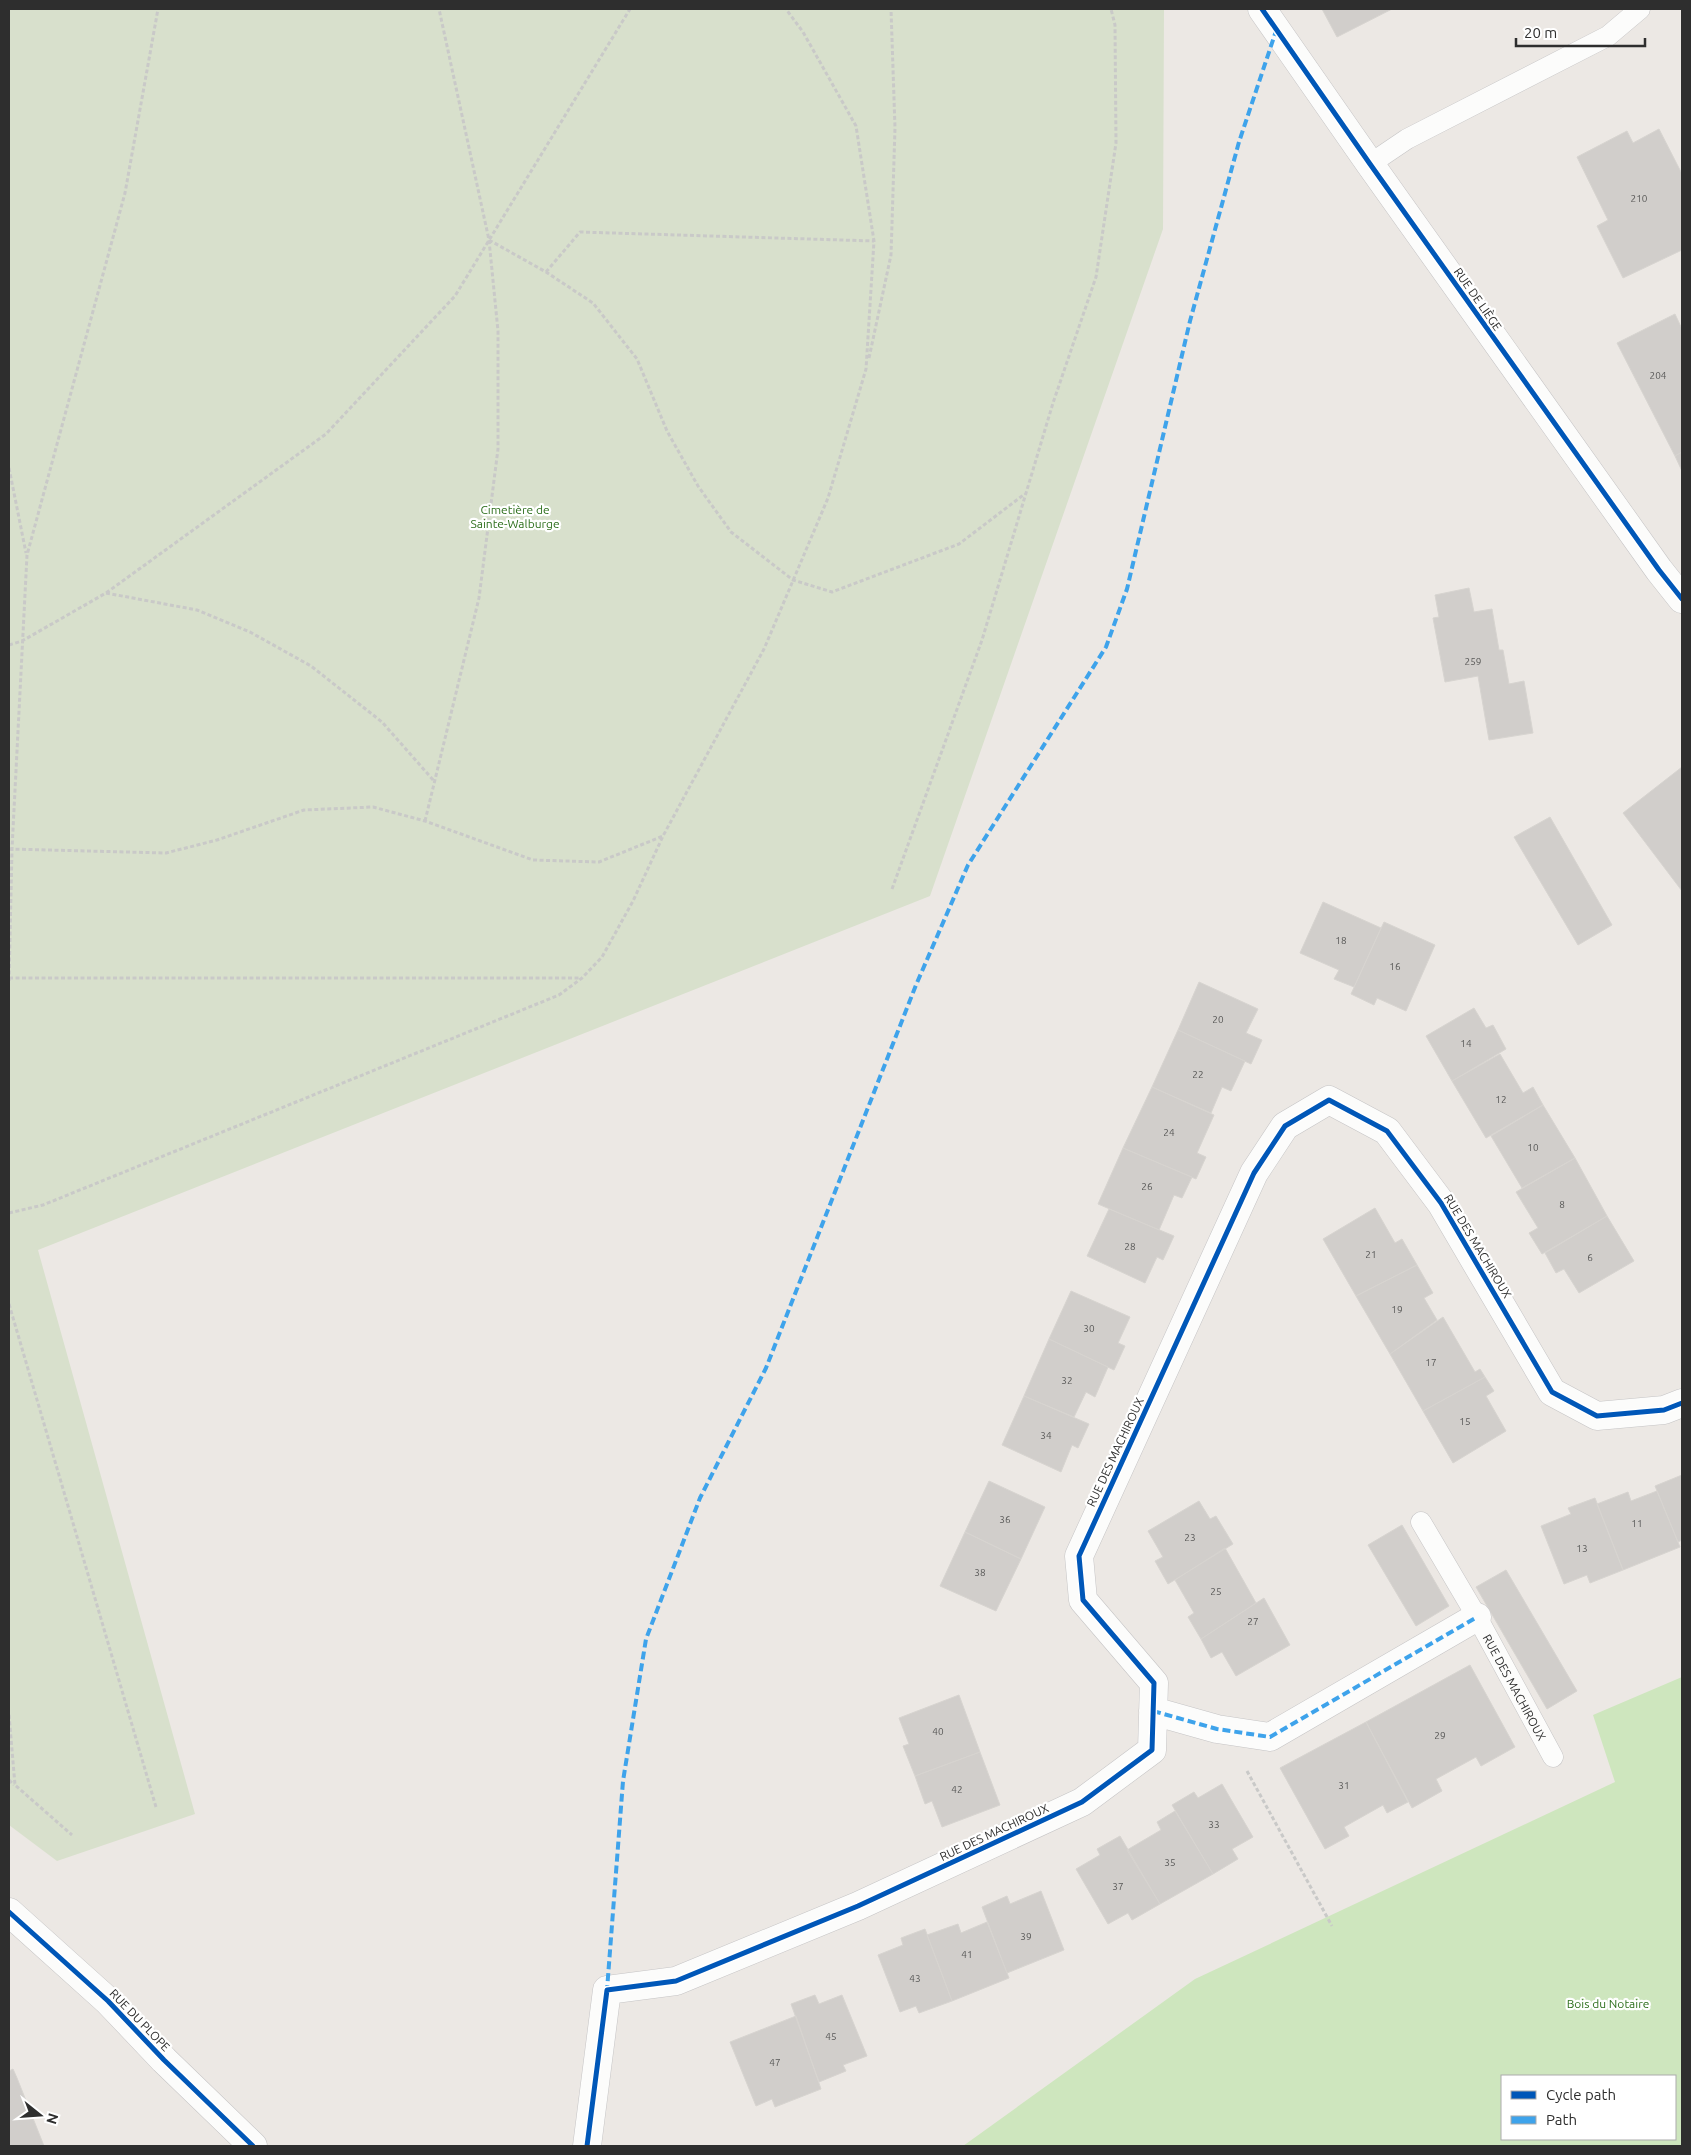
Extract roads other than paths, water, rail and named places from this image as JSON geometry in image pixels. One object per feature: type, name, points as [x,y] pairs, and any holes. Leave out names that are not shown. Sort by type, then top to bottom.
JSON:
[{"type":"street","name":"RUE DE LIÈGE","points":[[1262,9],[1653,562],[1682,599]]},
{"type":"street","name":"RUE DES MACHIROUX","points":[[587,2146],[607,1990],[676,1981],[858,1906],[1082,1802],[1152,1750],[1154,1684],[1083,1600],[1078,1556],[1254,1173],[1285,1126],[1329,1100],[1387,1131],[1441,1203],[1552,1392],[1596,1416],[1664,1410],[1682,1403]]},
{"type":"street","points":[[1153,1711],[1225,1730],[1270,1737],[1477,1617]]},
{"type":"street","name":"RUE DU PLOPE","points":[[9,1912],[108,2001],[164,2060],[253,2146]]},
{"type":"lane","points":[[1370,164],[1407,139],[1608,36],[1640,9]]},
{"type":"lane","name":"RUE DES MACHIROUX","points":[[1421,1522],[1477,1617],[1553,1757]]},
{"type":"park label","name":"Cimetière de Sainte-Walburge","points":[[515,516]]},
{"type":"park label","name":"Bois du Notaire","points":[[1608,2003]]}]
